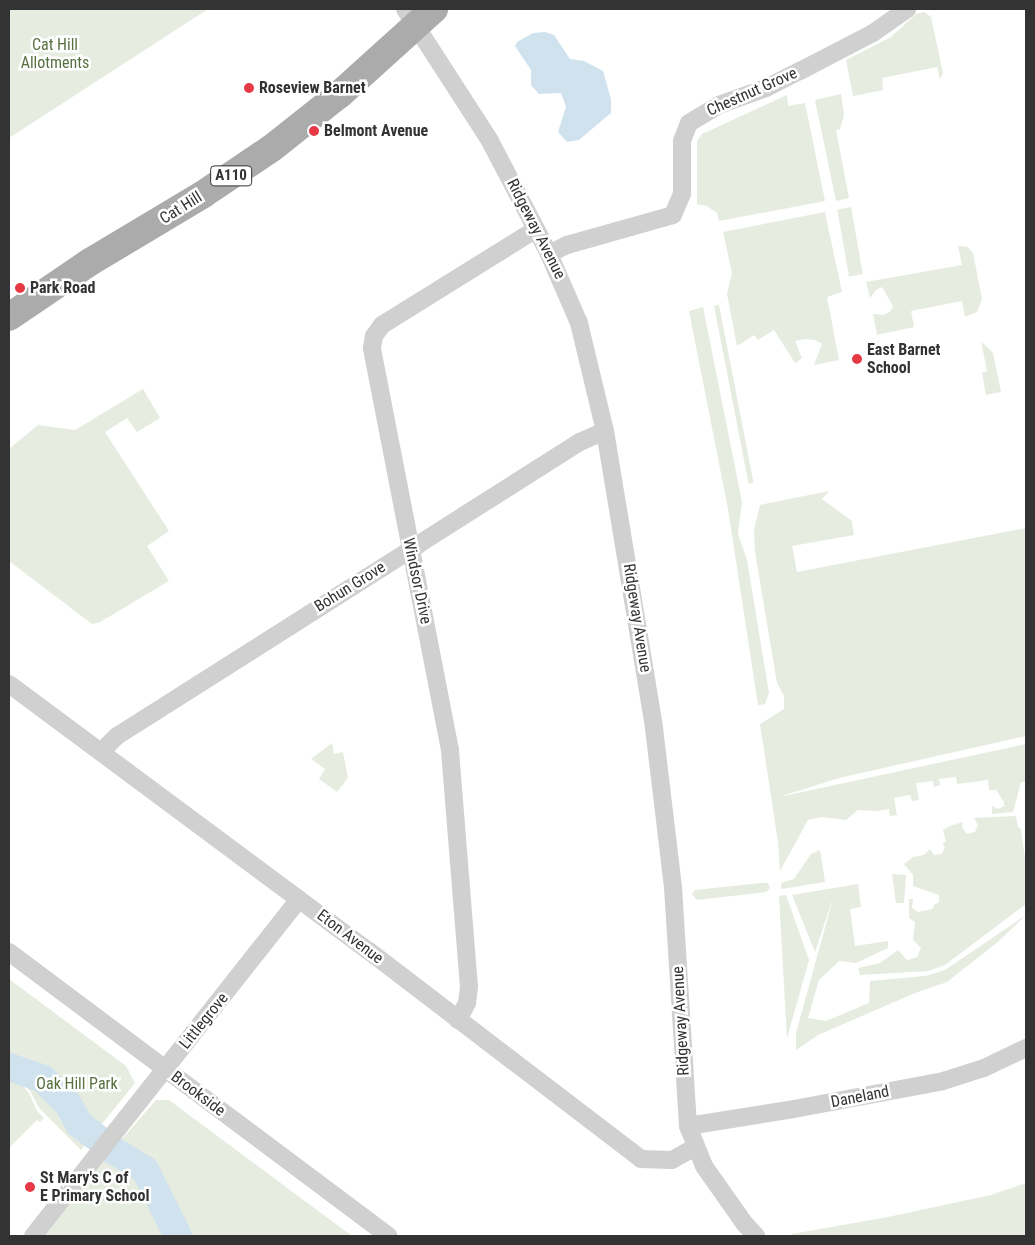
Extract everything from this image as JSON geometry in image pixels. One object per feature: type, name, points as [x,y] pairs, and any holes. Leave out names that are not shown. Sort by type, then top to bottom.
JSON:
[{"type":"main road","name":"Cat Hill","points":[[9,317],[90,262],[189,204],[264,154],[340,94],[418,14]]},
{"type":"street","name":"Chestnut Grove","points":[[549,254],[567,245],[673,215],[682,194],[682,141],[688,123],[719,105],[766,88],[800,72],[872,33],[907,9]]},
{"type":"street","name":"Ridgeway Avenue","points":[[418,14],[490,141],[536,228],[579,323],[605,431],[654,728],[670,859],[688,1126],[695,1147],[717,1186],[756,1236]]},
{"type":"street","name":"Windsor Drive","points":[[458,1020],[467,1003],[469,987],[458,827],[450,750],[372,348],[374,336],[382,325],[536,228]]},
{"type":"street","name":"Bohun Grove","points":[[101,752],[117,736],[410,549],[580,442],[605,431]]},
{"type":"street","name":"Eton Avenue","points":[[9,684],[300,899],[641,1159],[672,1160],[695,1147]]},
{"type":"street","name":"Littlegrove","points":[[33,1236],[300,899]]},
{"type":"street","name":"Brookside","points":[[9,952],[388,1236]]},
{"type":"street","name":"Daneland","points":[[688,1126],[794,1109],[944,1081],[984,1068],[1026,1048]]},
{"type":"green space","name":"Cat Hill Allotments","points":[[9,9],[208,9],[9,138]]},
{"type":"green space","points":[[924,12],[931,17],[943,73],[940,79],[937,67],[882,78],[883,90],[853,96],[846,60],[891,37],[916,14]]},
{"type":"green space","points":[[841,94],[844,115],[840,129],[836,130],[849,198],[836,201],[815,100]]},
{"type":"green space","points":[[787,95],[788,106],[805,103],[825,201],[719,221],[717,213],[707,206],[697,204],[697,141],[702,134]]},
{"type":"green space","points":[[851,207],[863,274],[849,276],[837,209]]},
{"type":"green space","points":[[825,212],[842,292],[827,297],[839,360],[814,365],[822,344],[815,340],[805,339],[795,341],[802,358],[795,363],[774,330],[758,340],[754,335],[737,346],[727,294],[732,273],[723,232]]},
{"type":"green space","points":[[958,246],[968,247],[973,253],[982,299],[977,312],[965,317],[962,301],[911,311],[914,327],[877,335],[873,314],[883,315],[890,312],[893,306],[882,287],[876,290],[870,298],[866,282],[962,265]]},
{"type":"green space","points":[[719,305],[754,483],[749,484],[714,306]]},
{"type":"green space","points":[[703,307],[742,502],[738,534],[747,560],[769,693],[765,704],[758,705],[728,509],[689,311]]},
{"type":"green space","points":[[981,341],[993,353],[1001,392],[986,395],[982,373],[987,371]]},
{"type":"green space","points":[[143,389],[160,418],[137,432],[127,418],[105,432],[169,531],[147,546],[169,581],[100,622],[92,624],[9,561],[9,449],[38,425],[75,430]]},
{"type":"green space","points":[[829,491],[822,499],[852,521],[854,535],[792,546],[797,572],[1026,528],[1026,736],[839,778],[779,797],[1026,744],[1026,782],[1021,782],[1013,812],[992,814],[992,806],[998,809],[1004,806],[1004,802],[996,790],[989,790],[988,780],[957,784],[956,777],[939,779],[940,785],[934,787],[933,781],[916,783],[919,800],[912,801],[910,795],[894,798],[897,815],[890,816],[889,809],[876,811],[858,810],[846,820],[822,817],[808,820],[780,871],[778,842],[760,724],[784,709],[784,696],[777,683],[755,552],[754,530],[760,505]]},
{"type":"green space","points":[[332,743],[334,754],[343,752],[348,778],[337,792],[319,779],[325,769],[311,759]]},
{"type":"green space","points":[[1016,816],[1018,827],[1021,829],[1026,866],[1026,904],[945,965],[928,971],[860,975],[858,968],[880,963],[898,950],[907,960],[917,957],[921,948],[913,940],[915,922],[909,918],[909,899],[913,899],[912,908],[918,912],[933,909],[934,905],[939,902],[939,895],[913,886],[913,875],[904,864],[913,857],[924,855],[930,849],[934,855],[942,854],[945,847],[942,843],[946,842],[943,830],[950,826],[963,822],[962,827],[967,834],[975,832],[978,825],[974,818]]},
{"type":"green space","points":[[820,850],[825,882],[781,889],[781,883],[794,879],[811,854]]},
{"type":"green space","points":[[892,874],[906,875],[904,903],[896,903]]},
{"type":"green space","points":[[768,883],[770,888],[766,892],[697,900],[692,894],[695,890]]},
{"type":"green space","points":[[858,884],[861,907],[850,909],[855,946],[888,941],[888,948],[856,963],[839,961],[819,980],[808,1018],[826,1021],[869,1003],[870,981],[925,976],[945,970],[1026,915],[999,941],[947,982],[915,993],[818,1035],[796,1050],[796,1033],[834,895],[815,952],[792,895]]},
{"type":"green space","points":[[786,895],[809,960],[787,1038],[779,896]]},
{"type":"green space","name":"Oak Hill Park","points":[[9,979],[126,1066],[135,1083],[81,1150],[39,1108],[30,1091],[19,1080],[9,1077]]},
{"type":"green space","points":[[9,1078],[18,1080],[29,1093],[37,1111],[44,1118],[40,1122],[37,1120],[9,1148]]},
{"type":"green space","name":"Oak Hill Park","points":[[156,1100],[169,1100],[352,1236],[44,1236],[101,1163]]},
{"type":"green space","points":[[1026,1183],[1026,1236],[792,1236],[792,1234],[888,1217],[991,1195]]},
{"type":"water","points":[[545,32],[554,35],[570,59],[584,61],[603,71],[611,99],[611,113],[579,140],[567,142],[558,132],[566,107],[561,93],[539,94],[531,85],[531,70],[515,46],[517,42],[533,33]]},
{"type":"waterway","points":[[9,1067],[43,1079],[68,1104],[79,1124],[113,1150],[145,1170],[178,1236]]},
{"type":"place","name":"Roseview Barnet","points":[[249,88]]},
{"type":"place","name":"Belmont Avenue","points":[[314,131]]},
{"type":"place","name":"Park Road","points":[[20,288]]},
{"type":"place","name":"East Barnet School","points":[[857,359]]},
{"type":"place","name":"St Mary's C of E Primary School","points":[[30,1187]]}]
